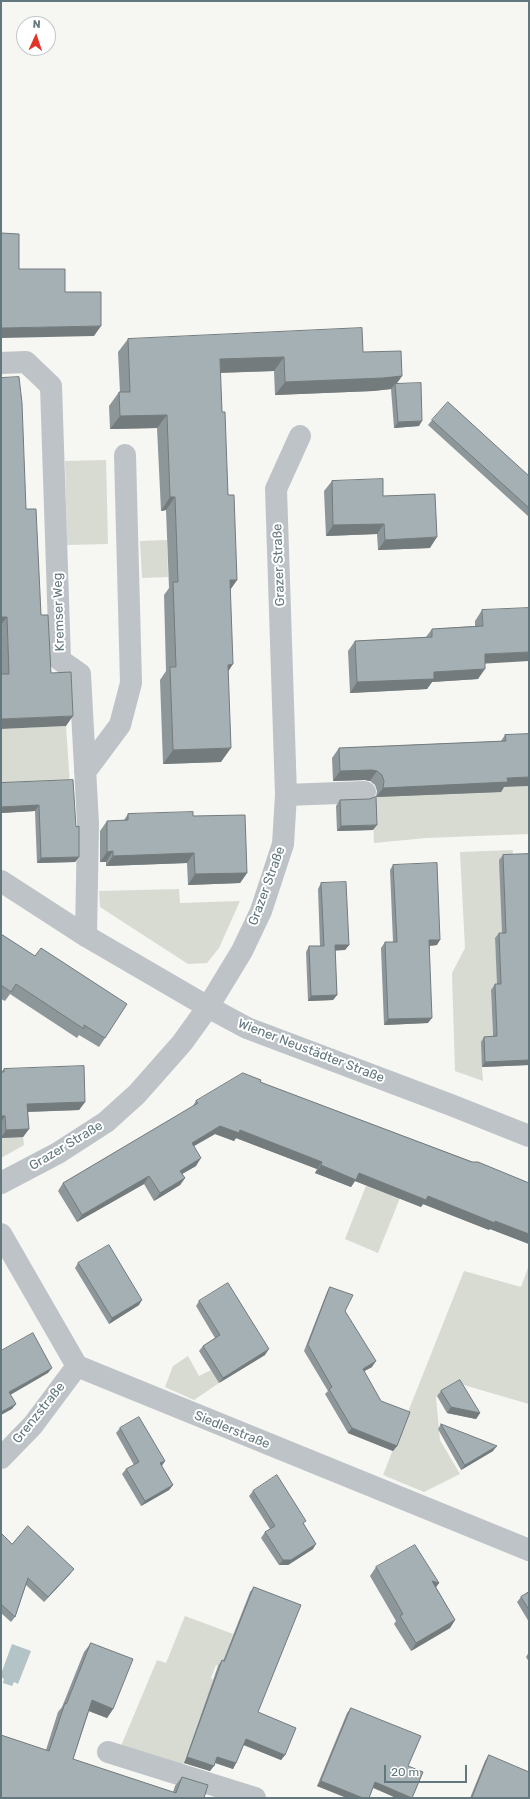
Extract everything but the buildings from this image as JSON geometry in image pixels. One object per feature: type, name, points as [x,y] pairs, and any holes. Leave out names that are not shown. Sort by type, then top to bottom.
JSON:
[{"type":"street","name":"Kremser Weg","points":[[1,363],[26,362],[51,386],[60,660],[80,674],[88,824],[86,936]]},
{"type":"street","name":"Grazer Straße","points":[[1,1182],[58,1152],[106,1122],[137,1094],[182,1043],[208,1007],[242,951],[261,911],[283,844],[286,795],[276,489],[300,436]]},
{"type":"street","points":[[85,772],[120,725],[132,683],[125,455]]},
{"type":"street","points":[[286,795],[365,792]]},
{"type":"street","name":"Wiener Neustädter Straße","points":[[1,881],[86,936],[247,1028],[529,1136]]},
{"type":"street","points":[[1,1234],[77,1366]]},
{"type":"street","name":"Grenzstraße","points":[[1,1458],[33,1425],[77,1366]]},
{"type":"street","name":"Siedlerstraße","points":[[77,1366],[529,1550]]},
{"type":"street","points":[[108,1752],[255,1798]]},
{"type":"shaded area","points":[[106,460],[108,544],[67,545],[65,461]]},
{"type":"shaded area","points":[[167,540],[168,577],[142,578],[140,541]]},
{"type":"shaded area","points":[[66,726],[70,785],[1,788],[1,729]]},
{"type":"shaded area","points":[[529,786],[529,834],[426,838],[374,843],[372,797],[500,792],[500,787]]},
{"type":"shaded area","points":[[513,850],[502,938],[495,939],[498,989],[491,990],[493,1041],[482,1067],[483,1081],[455,1071],[452,973],[465,948],[460,852]]},
{"type":"shaded area","points":[[179,889],[180,903],[240,901],[219,948],[207,963],[188,964],[100,907],[99,891]]},
{"type":"shaded area","points":[[23,1137],[24,1145],[1,1158],[1,1138]]},
{"type":"shaded area","points":[[375,1163],[400,1198],[378,1253],[345,1239]]},
{"type":"shaded area","points":[[529,1265],[529,1404],[457,1383],[436,1397],[440,1440],[460,1474],[424,1492],[383,1475],[464,1271],[521,1287]]},
{"type":"shaded area","points":[[188,1356],[199,1376],[211,1370],[219,1383],[194,1400],[165,1387],[173,1366]]},
{"type":"shaded area","points":[[185,1616],[233,1634],[221,1667],[216,1665],[211,1678],[213,1680],[183,1765],[121,1746],[157,1660],[166,1663]]},
{"type":"shaded area","points":[[12,1644],[31,1651],[18,1684],[14,1682],[12,1686],[3,1683],[4,1679],[1,1677],[1,1674]]}]
